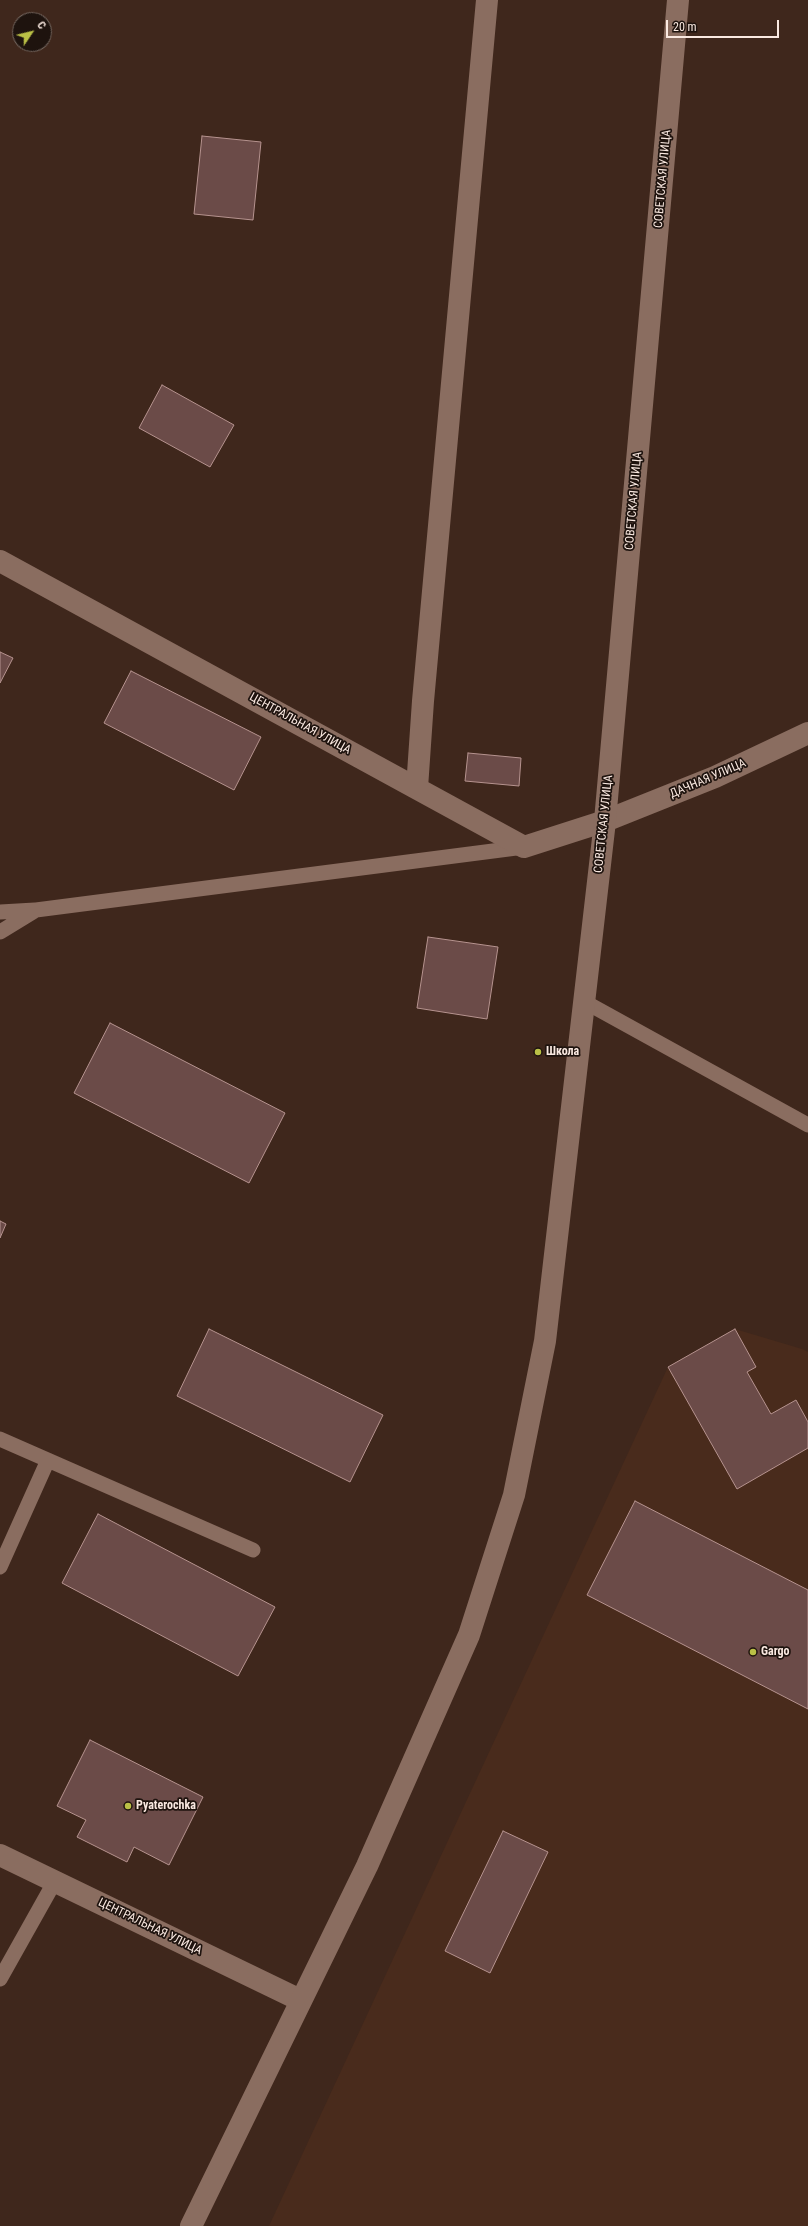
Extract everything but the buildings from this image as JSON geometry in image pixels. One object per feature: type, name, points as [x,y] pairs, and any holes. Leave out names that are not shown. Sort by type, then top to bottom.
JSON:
[{"type":"street","points":[[417,788],[423,701],[487,0]]},
{"type":"street","name":"СОВЕТСКАЯ УЛИЦА","points":[[191,2226],[300,2000],[367,1866],[469,1635],[514,1495],[545,1341],[605,821],[678,0]]},
{"type":"street","name":"ЦЕНТРАЛЬНАЯ УЛИЦА","points":[[0,561],[524,847]]},
{"type":"street","name":"ДАЧНАЯ УЛИЦА","points":[[605,821],[716,777],[808,733]]},
{"type":"street","points":[[524,847],[605,821]]},
{"type":"street","name":"ЦЕНТРАЛЬНАЯ УЛИЦА","points":[[0,1855],[300,2000]]},
{"type":"lane","points":[[0,912],[36,910],[524,847]]},
{"type":"lane","points":[[0,932],[36,910]]},
{"type":"lane","points":[[585,1002],[808,1125]]},
{"type":"lane","points":[[0,1439],[253,1550]]},
{"type":"lane","points":[[0,1566],[48,1460]]},
{"type":"lane","points":[[0,1979],[56,1881]]},
{"type":"shaded area","points":[[735,1329],[808,1352],[808,2226],[269,2226],[668,1367]]},
{"type":"place","name":"Школа","points":[[538,1052]]},
{"type":"place","name":"Gargo","points":[[753,1652]]},
{"type":"place","name":"Pyaterochka","points":[[128,1806]]}]
